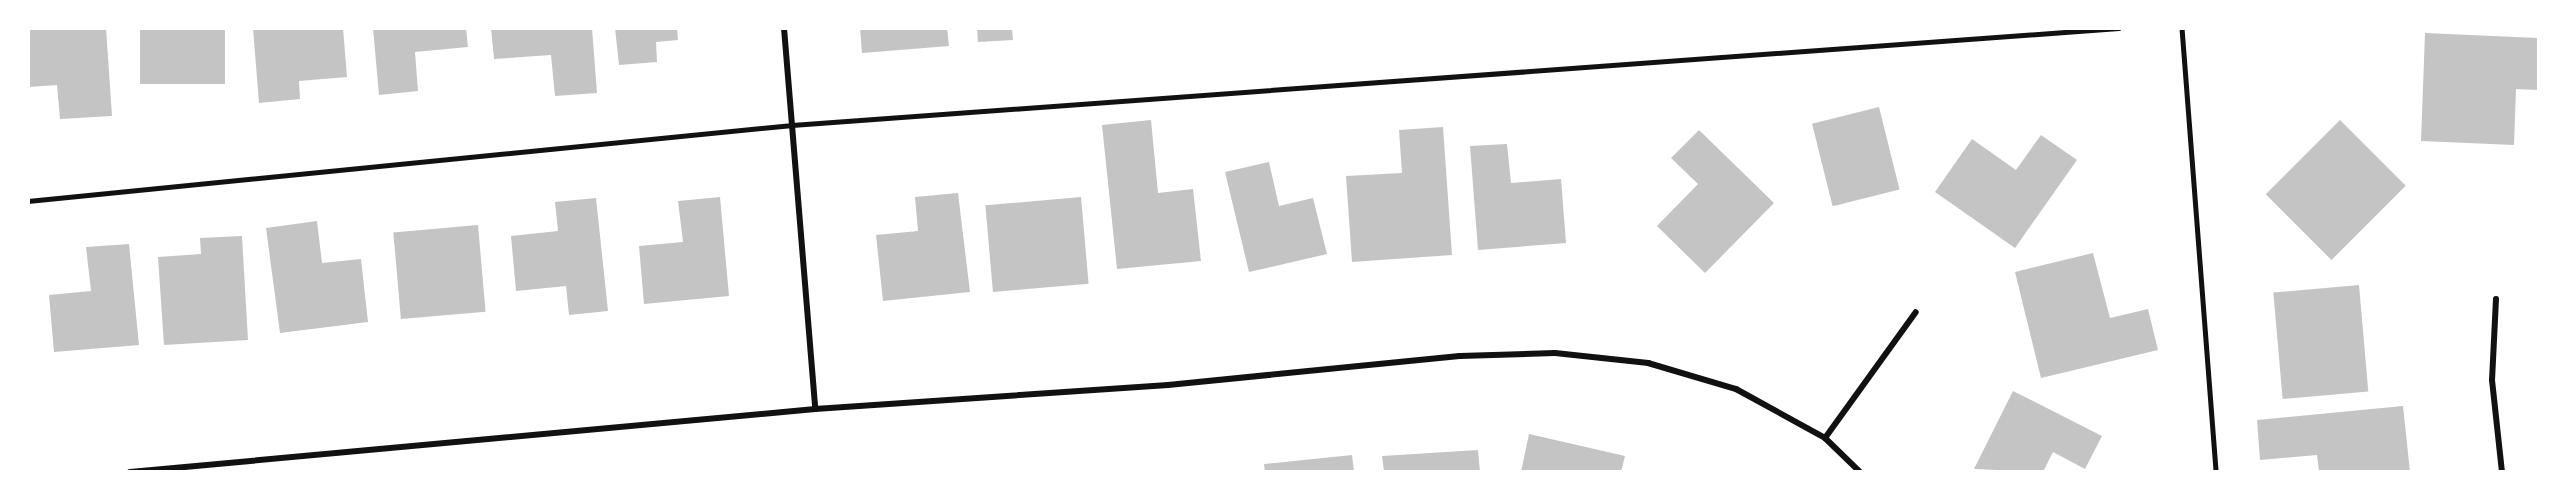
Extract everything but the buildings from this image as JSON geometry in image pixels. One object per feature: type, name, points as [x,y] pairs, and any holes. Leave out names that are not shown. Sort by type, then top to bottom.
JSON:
[{"type":"street","points":[[784,28],[815,409]]},
{"type":"street","points":[[2496,299],[2492,380],[2502,471]]},
{"type":"street","points":[[1825,438],[1916,312]]},
{"type":"street","points":[[130,471],[815,409],[1168,385],[1460,356],[1555,353],[1648,363],[1736,389],[1825,438],[1860,471]]},
{"type":"lane","points":[[28,201],[792,125],[2118,28]]},
{"type":"lane","points":[[2182,28],[2216,471]]}]
